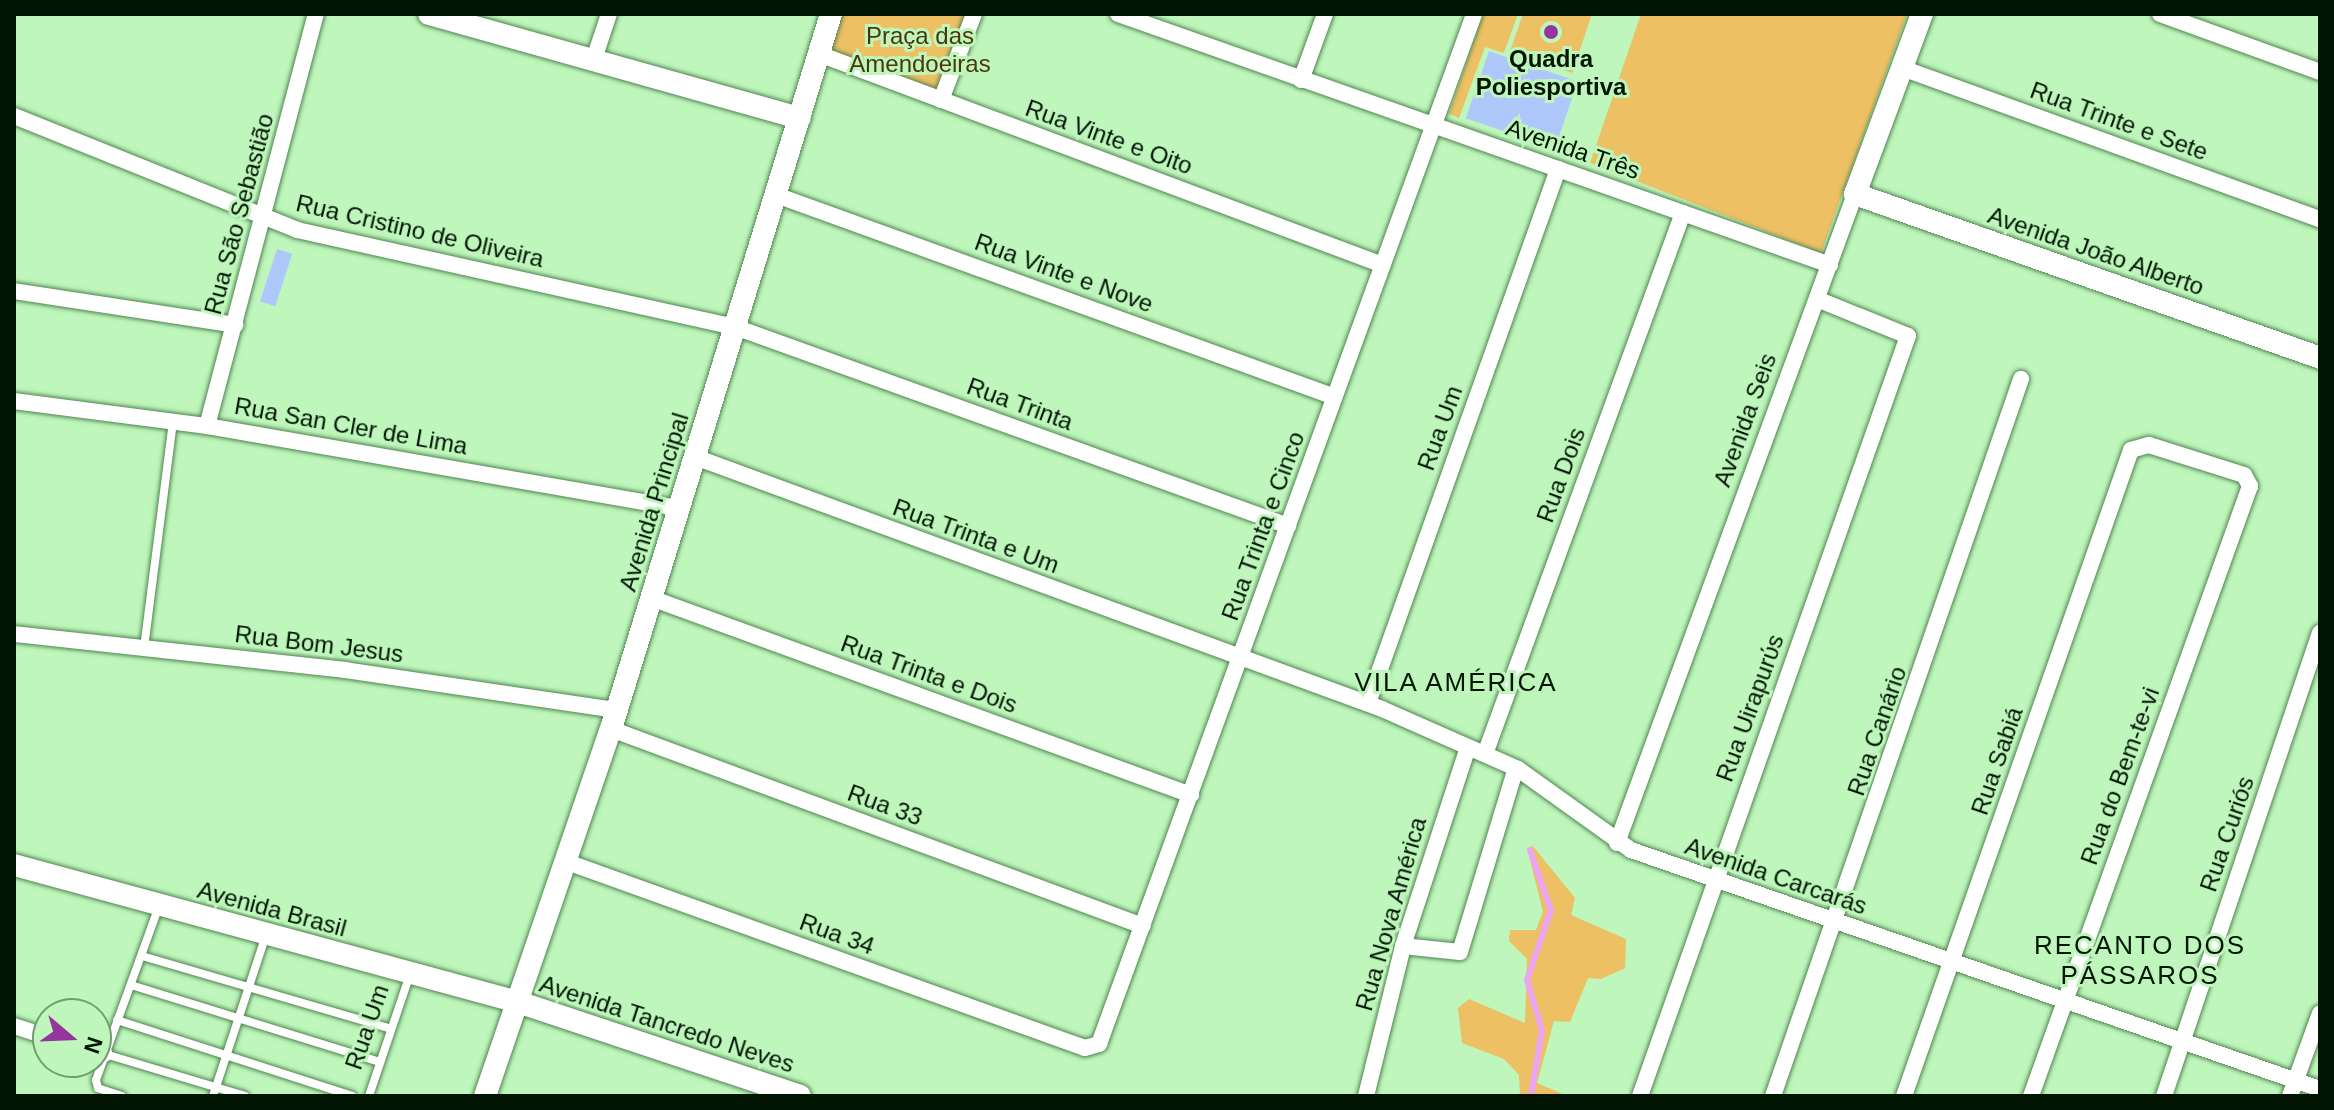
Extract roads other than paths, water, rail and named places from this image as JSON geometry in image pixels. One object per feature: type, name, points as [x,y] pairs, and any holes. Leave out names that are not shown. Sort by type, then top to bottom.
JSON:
[{"type":"street","name":"Rua São Sebastião","points":[[207,426],[316,14]]},
{"type":"street","points":[[429,14],[800,118]]},
{"type":"street","points":[[594,59],[609,14]]},
{"type":"street","name":"Avenida Principal","points":[[485,1096],[614,719],[831,14]]},
{"type":"street","points":[[941,100],[974,14]]},
{"type":"street","name":"Avenida Três","points":[[1118,14],[1830,265]]},
{"type":"street","points":[[1301,80],[1325,14]]},
{"type":"street","name":"Rua Trinta e Cinco","points":[[1091,1049],[1101,1039],[1143,926],[1474,14]]},
{"type":"street","name":"Avenida Seis","points":[[1617,843],[1922,14]]},
{"type":"street","points":[[2160,14],[2320,72]]},
{"type":"street","name":"Rua Vinte e Oito","points":[[819,54],[1383,265]]},
{"type":"street","name":"Rua Trinte e Sete","points":[[1902,68],[2320,219]]},
{"type":"street","name":"Rua Cristino de Oliveira","points":[[14,116],[297,230],[735,327]]},
{"type":"street","name":"Rua Um","points":[[1368,703],[1558,169]]},
{"type":"street","name":"Avenida João Alberto","points":[[1855,194],[2320,356]]},
{"type":"street","name":"Rua Vinte e Nove","points":[[776,195],[1335,397]]},
{"type":"street","name":"Rua Dois","points":[[1485,754],[1683,213]]},
{"type":"street","points":[[14,291],[235,325]]},
{"type":"street","name":"Rua Uirapurύs","points":[[1640,1096],[1908,336],[1817,299]]},
{"type":"street","name":"Rua Trinta","points":[[735,327],[1288,526]]},
{"type":"street","name":"Rua Canário","points":[[1773,1096],[1837,923],[2021,379]]},
{"type":"street","name":"Rua San Cler de Lima","points":[[14,401],[207,426],[679,508]]},
{"type":"street","name":"Rua do Bem-te-vi","points":[[2031,1096],[2250,488],[2244,475],[2137,444]]},
{"type":"street","name":"Rua Sabiá","points":[[1904,1096],[2126,465],[2137,444]]},
{"type":"street","name":"Rua Trinta e Um","points":[[695,457],[970,561],[1242,654]]},
{"type":"street","name":"Rua Trinta e Dois","points":[[651,598],[1191,795]]},
{"type":"street","name":"Rua Curiós","points":[[2164,1096],[2320,633]]},
{"type":"street","name":"Rua Bom Jesus","points":[[14,634],[345,670],[614,719]]},
{"type":"street","name":"Avenida Carcarás","points":[[1242,654],[1368,703],[1516,768],[1617,843],[1714,881],[2183,1042],[2293,1088],[2320,1089]]},
{"type":"street","name":"Rua 33","points":[[614,719],[1143,926]]},
{"type":"street","name":"Rua Nova América","points":[[1366,1096],[1403,946],[1468,747]]},
{"type":"street","points":[[1403,946],[1460,952],[1516,768]]},
{"type":"street","name":"Rua 34","points":[[567,862],[1091,1049]]},
{"type":"street","name":"Avenida Brasil","points":[[14,865],[518,1002]]},
{"type":"street","name":"Avenida Tancredo Neves","points":[[518,1002],[791,1095]]},
{"type":"street","points":[[2293,1088],[2320,1013]]},
{"type":"lane","points":[[144,648],[173,421]]},
{"type":"lane","points":[[112,1029],[159,906]]},
{"type":"lane","points":[[215,1092],[266,935]]},
{"type":"lane","points":[[142,956],[391,1029]]},
{"type":"lane","name":"Rua Um","points":[[369,1096],[411,973]]},
{"type":"lane","points":[[131,985],[380,1062]]},
{"type":"lane","points":[[117,1020],[352,1096]]},
{"type":"lane","points":[[112,1056],[215,1092],[245,1096]]},
{"type":"lane","points":[[98,1078],[97,1085],[122,1096]]},
{"type":"waterway","points":[[1530,850],[1551,910],[1527,980],[1542,1030],[1531,1096]]},
{"type":"place","name":"Quadra Poliesportiva","points":[[1551,32]]},
{"type":"district","name":"VILA AMÉRICA","points":[[1456,683]]},
{"type":"district","name":"RECANTO DOS PÁSSAROS","points":[[2140,961]]},
{"type":"park label","name":"Praça das Amendoeiras","points":[[920,50]]}]
